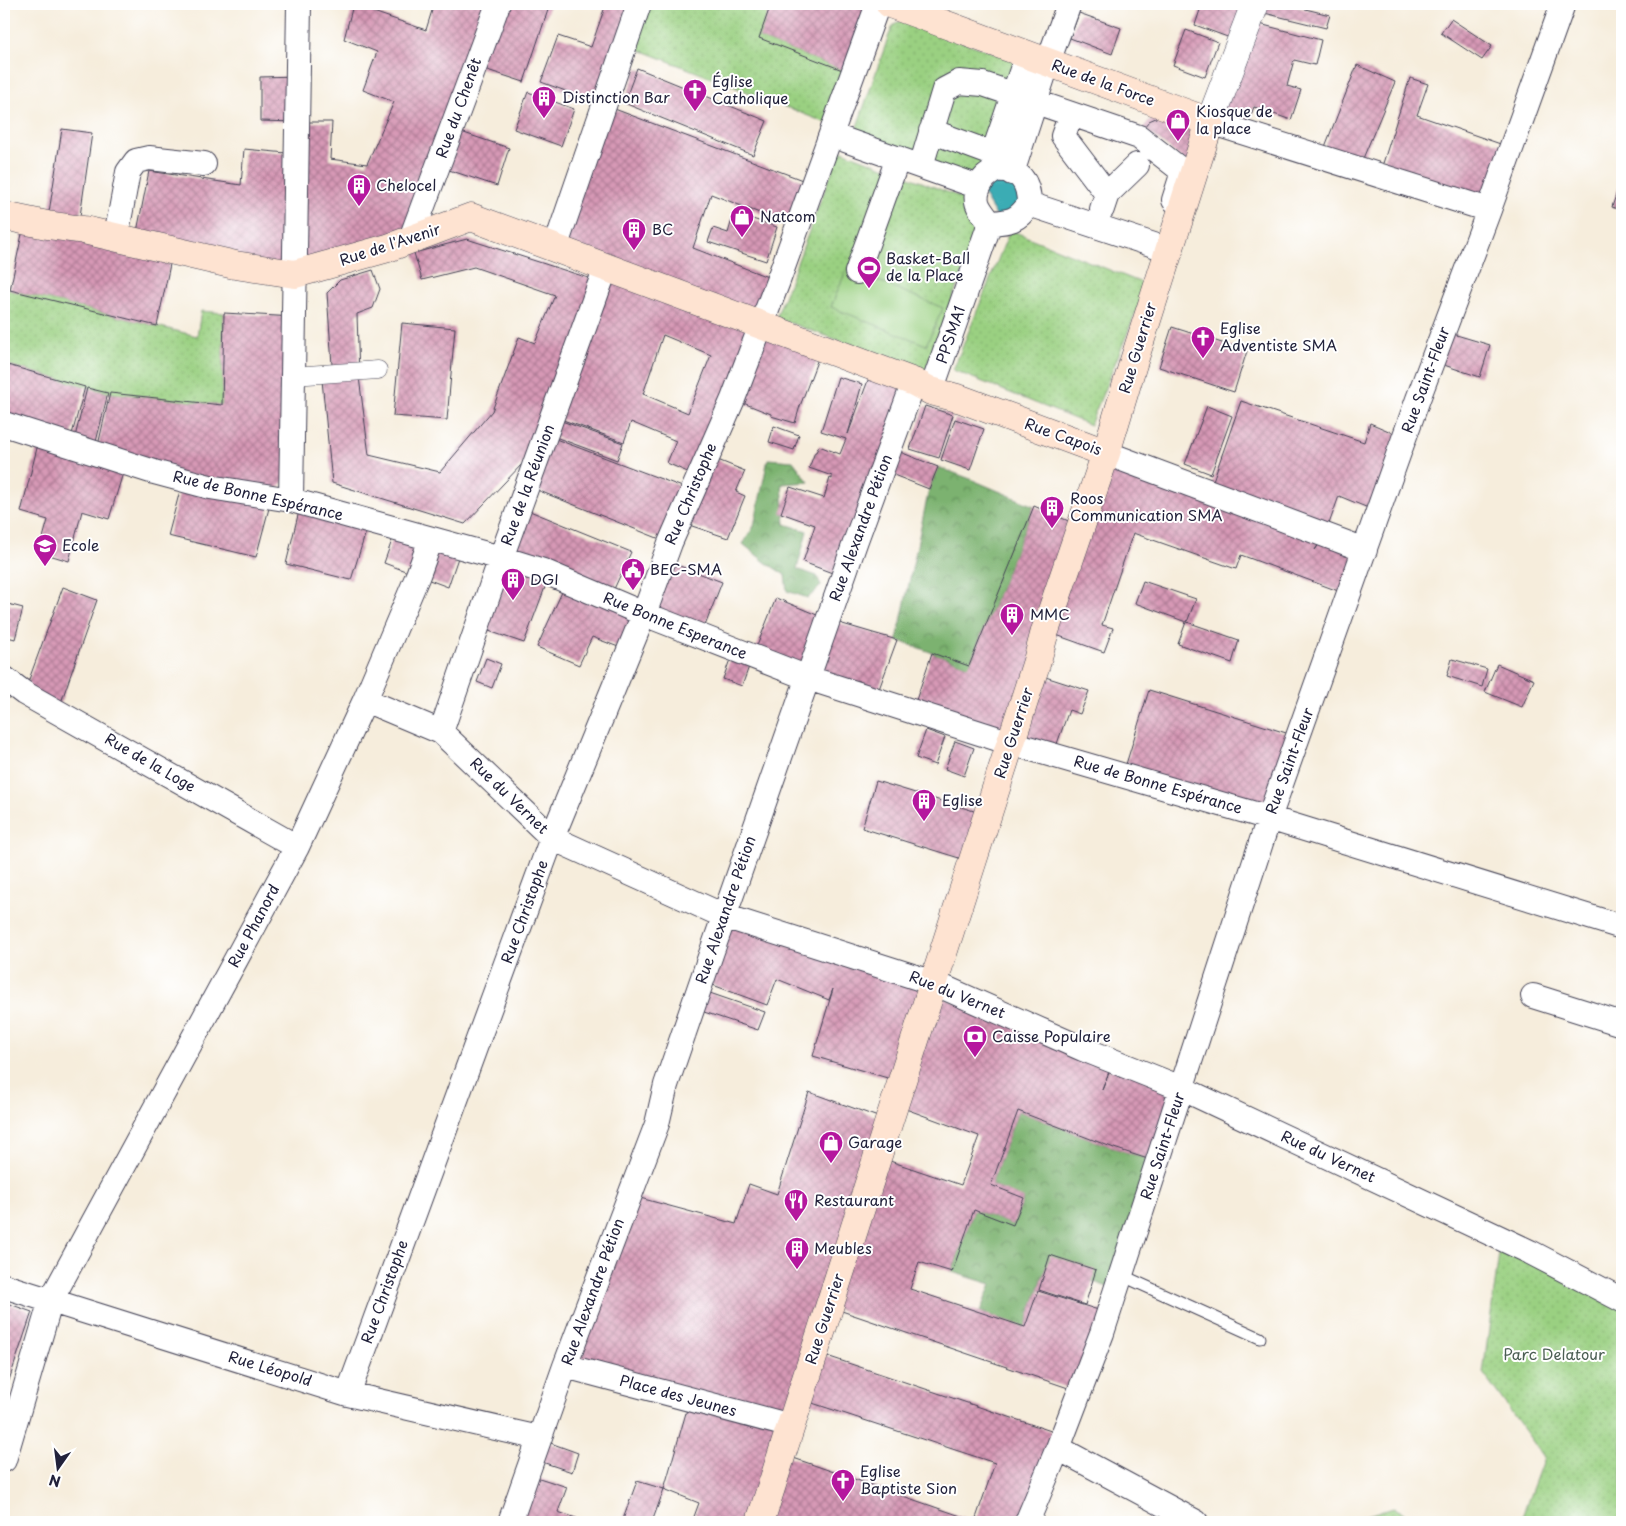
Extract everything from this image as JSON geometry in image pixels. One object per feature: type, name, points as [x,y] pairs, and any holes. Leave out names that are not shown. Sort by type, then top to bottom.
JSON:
[{"type":"main road","name":"Rue de la Force","points":[[890,4],[1210,122]]},
{"type":"main road","name":"Rue Guerrier","points":[[760,1522],[1011,743],[1045,631],[1106,453],[1164,248],[1210,122]]},
{"type":"main road","name":"Rue de l'Avenir","points":[[4,216],[116,237],[235,265],[295,274],[410,241],[471,217],[762,325]]},
{"type":"main road","name":"Rue Capois","points":[[762,325],[1106,453]]},
{"type":"street","points":[[291,500],[299,4]]},
{"type":"street","name":"Rue du Chenêt","points":[[410,241],[498,4]]},
{"type":"street","points":[[555,248],[640,4]]},
{"type":"street","name":"Rue Christophe","points":[[348,1394],[552,838],[644,614],[670,543],[733,399],[762,325],[878,4]]},
{"type":"street","points":[[931,131],[1001,166],[1019,175],[1028,188],[1029,204],[1018,218],[1010,221],[990,223],[980,209],[976,194],[982,179],[1001,166],[1038,58],[1070,4]]},
{"type":"street","name":"Rue Guerrier","points":[[1210,122],[1255,4]]},
{"type":"street","name":"Rue Saint-Fleur","points":[[1027,1522],[1058,1448],[1102,1333],[1269,818],[1418,398],[1489,210],[1563,4]]},
{"type":"street","points":[[920,166],[944,90],[959,82],[983,84],[1139,137],[1181,170],[1182,175],[1164,248],[1029,204]]},
{"type":"street","points":[[1071,114],[1063,136],[1107,194]]},
{"type":"street","name":"Rue de la Force","points":[[1210,122],[1489,210]]},
{"type":"street","points":[[831,135],[979,187]]},
{"type":"street","points":[[116,237],[128,172],[136,161],[149,158],[204,164]]},
{"type":"street","points":[[857,272],[898,158]]},
{"type":"street","points":[[1097,226],[1107,194],[1137,165]]},
{"type":"street","name":"PPSMA1","points":[[922,386],[990,223]]},
{"type":"street","name":"Rue de la Réunion","points":[[441,732],[501,558],[606,267]]},
{"type":"street","points":[[293,376],[378,370]]},
{"type":"street","name":"Rue Alexandre Pétion","points":[[510,1522],[565,1366],[657,1124],[666,1085],[856,540],[922,386]]},
{"type":"street","name":"Rue de Bonne Espérance","points":[[4,424],[154,472],[210,487],[291,500],[543,571]]},
{"type":"street","name":"Rue Capois","points":[[1106,453],[1365,550]]},
{"type":"street","name":"Rue Phanord","points":[[4,1460],[51,1300],[297,847],[364,700],[418,575],[431,539]]},
{"type":"street","name":"Rue Bonne Esperance","points":[[543,571],[644,614],[808,678]]},
{"type":"street","name":"Rue de la Loge","points":[[4,678],[24,693],[297,847]]},
{"type":"street","name":"Rue de Bonne Espérance","points":[[808,678],[1011,743],[1269,818],[1622,927]]},
{"type":"street","name":"Rue du Vernet","points":[[364,700],[441,732],[552,838],[724,916],[934,983],[1083,1049],[1181,1088],[1530,1252],[1622,1300]]},
{"type":"street","points":[[1533,996],[1622,1024]]},
{"type":"street","name":"Rue Léopold","points":[[4,1286],[348,1394],[540,1438]]},
{"type":"street","name":"Place des Jeunes","points":[[565,1366],[791,1426]]},
{"type":"street","points":[[1058,1448],[1196,1522]]},
{"type":"lane","points":[[1121,1275],[1260,1338]]},
{"type":"green space","points":[[639,4],[771,4],[759,38],[853,74],[834,126],[625,44]]},
{"type":"green space","points":[[900,21],[1034,66],[978,180],[854,135],[889,35],[893,26]]},
{"type":"green space","points":[[840,150],[970,201],[978,231],[925,371],[776,318]]},
{"type":"green space","points":[[1010,230],[1147,285],[1090,425],[953,370]]},
{"type":"green space","name":"Basket-Ball de la Place","points":[[847,268],[943,308],[926,345],[831,307]]},
{"type":"green space","points":[[4,279],[10,290],[197,336],[201,311],[224,313],[222,405],[110,393],[4,364]]},
{"type":"green space","points":[[768,459],[793,461],[809,482],[782,484],[785,524],[807,531],[797,569],[817,576],[821,586],[808,598],[787,591],[785,575],[743,544],[754,526]]},
{"type":"green space","points":[[938,467],[1034,506],[969,666],[897,640],[929,489]]},
{"type":"green space","points":[[1018,1111],[1114,1148],[1157,1162],[1116,1290],[1047,1265],[1025,1327],[980,1312],[991,1284],[952,1272],[974,1210],[1013,1225],[1024,1199],[991,1185]]},
{"type":"green space","name":"Parc Delatour","points":[[1502,1231],[1622,1292],[1622,1522],[1520,1522],[1544,1457],[1483,1373]]},
{"type":"green space","points":[[1394,1508],[1423,1522],[1340,1522]]},
{"type":"water","points":[[992,175],[1030,190],[1001,224],[979,187]]},
{"type":"building","points":[[434,4],[550,4],[524,82],[475,66],[410,241],[295,274],[173,250],[157,326],[10,290],[25,220],[47,225],[62,129],[92,133],[78,230],[135,242],[149,171],[241,185],[244,149],[297,154],[297,122],[332,122],[330,159],[367,164],[394,102],[363,90],[377,52],[344,39],[353,5],[426,30]]},
{"type":"building","points":[[606,4],[639,4],[604,105],[541,82],[558,36],[591,47]]},
{"type":"building","points":[[771,4],[878,4],[853,74],[759,38]]},
{"type":"building","points":[[1202,4],[1285,4],[1330,15],[1326,28],[1252,10],[1248,21],[1321,40],[1315,65],[1294,60],[1287,86],[1301,90],[1291,120],[1254,107],[1244,133],[1210,122],[1241,42],[1195,25]]},
{"type":"building","points":[[1079,13],[1121,28],[1112,54],[1070,38]]},
{"type":"building","points":[[1451,19],[1492,46],[1482,60],[1441,33]]},
{"type":"building","points":[[1186,30],[1218,42],[1205,77],[1173,65]]},
{"type":"building","points":[[1357,65],[1395,82],[1359,168],[1321,157]]},
{"type":"building","name":"Église Catholique","points":[[637,68],[767,121],[753,155],[624,103]]},
{"type":"building","points":[[298,76],[297,122],[260,121],[260,77]]},
{"type":"building","points":[[1410,78],[1428,84],[1417,115],[1512,148],[1489,210],[1379,176]]},
{"type":"building","name":"Distinction Bar","points":[[528,92],[574,109],[561,146],[514,129]]},
{"type":"building","points":[[604,105],[813,184],[798,228],[711,194],[693,248],[778,281],[762,325],[822,348],[795,423],[771,416],[771,414],[733,399],[708,456],[745,471],[736,492],[745,496],[728,538],[680,522],[670,543],[527,486],[543,442],[465,524],[332,483],[322,380],[333,379],[327,293],[340,280],[373,270],[380,289],[373,308],[357,314],[359,377],[369,455],[440,472],[492,411],[519,337],[535,343],[555,295],[474,267],[422,280],[414,253],[467,239],[601,282],[561,244]],"holes":[[[663,335],[711,355],[688,413],[643,394]],[[552,416],[624,442],[631,422],[676,441],[667,463],[699,477],[693,491],[545,435]]]},
{"type":"building","name":"Kiosque de la place","points":[[1158,117],[1192,128],[1196,137],[1189,164],[1143,128],[1149,121]]},
{"type":"building","points":[[455,130],[509,148],[497,186],[443,168]]},
{"type":"building","points":[[1622,177],[1622,211],[1612,207]]},
{"type":"building","name":"Natcom","points":[[734,213],[777,227],[766,261],[708,242],[713,228],[728,233]]},
{"type":"building","points":[[224,313],[294,317],[292,469],[272,497],[256,557],[168,536],[183,479],[126,463],[109,519],[82,511],[69,561],[39,552],[48,520],[21,512],[40,436],[4,424],[4,364],[85,387],[69,445],[96,454],[110,393],[222,405]]},
{"type":"building","points":[[402,323],[455,328],[447,420],[393,416]]},
{"type":"building","name":"Eglise Adventiste SMA","points":[[1172,327],[1247,351],[1234,392],[1159,367]]},
{"type":"building","points":[[1443,331],[1490,345],[1480,377],[1432,361]]},
{"type":"building","points":[[873,367],[914,382],[890,448],[938,467],[929,489],[881,470],[843,577],[803,562],[815,525],[781,513],[790,487],[824,498],[832,476],[809,468],[819,446],[840,454],[846,439],[821,431],[838,377],[862,384],[848,434]]},
{"type":"building","points":[[87,388],[108,393],[94,450],[73,445]]},
{"type":"building","points":[[1241,401],[1364,442],[1370,423],[1405,438],[1378,512],[1339,496],[1325,535],[1365,550],[1349,595],[1241,555],[1236,569],[1133,533],[1102,625],[1113,628],[1104,652],[1045,631],[1033,673],[1089,691],[1080,714],[1069,710],[1053,755],[912,712],[932,653],[969,666],[1034,506],[1080,526],[1106,453],[1209,492]]},
{"type":"building","points":[[925,406],[953,415],[939,458],[910,449]]},
{"type":"building","points":[[1207,406],[1232,416],[1211,474],[1185,464]]},
{"type":"building","points":[[556,419],[623,443],[617,460],[550,435]]},
{"type":"building","points":[[955,419],[984,429],[970,470],[941,460]]},
{"type":"building","points":[[774,426],[799,435],[794,450],[769,442]]},
{"type":"building","points":[[301,503],[369,522],[351,580],[286,564]]},
{"type":"building","points":[[520,507],[631,552],[609,600],[644,614],[629,651],[592,637],[579,665],[537,647],[567,581],[550,574],[524,643],[477,627]]},
{"type":"building","points":[[396,529],[462,546],[448,587],[384,563]]},
{"type":"building","points":[[664,560],[722,582],[701,636],[644,614]]},
{"type":"building","points":[[1143,581],[1196,599],[1187,622],[1239,640],[1232,663],[1178,644],[1186,622],[1135,603]]},
{"type":"building","points":[[63,587],[97,600],[58,711],[24,693]]},
{"type":"building","points":[[776,598],[829,620],[897,640],[875,700],[753,656]]},
{"type":"building","points":[[4,603],[23,608],[15,639],[4,636]]},
{"type":"building","points":[[733,651],[752,658],[742,686],[723,679]]},
{"type":"building","points":[[486,658],[501,664],[492,688],[477,682]]},
{"type":"building","points":[[1452,659],[1487,669],[1482,687],[1447,676]]},
{"type":"building","points":[[1497,664],[1534,680],[1522,707],[1485,692]]},
{"type":"building","points":[[1149,690],[1299,737],[1269,818],[1123,774]]},
{"type":"building","points":[[926,730],[945,737],[935,765],[916,758]]},
{"type":"building","points":[[955,741],[974,748],[964,776],[945,769]]},
{"type":"building","name":"Eglise","points":[[876,781],[987,815],[972,862],[862,828]]},
{"type":"building","points":[[724,916],[1113,1061],[1102,1090],[1114,1061],[1181,1088],[1157,1162],[1114,1148],[1018,1111],[991,1185],[1024,1198],[1013,1225],[974,1210],[952,1272],[919,1262],[910,1289],[1025,1327],[1038,1291],[1108,1313],[1080,1392],[830,1307],[815,1352],[1063,1435],[1027,1522],[692,1522],[699,1503],[664,1489],[690,1399],[565,1366],[629,1195],[736,1224],[749,1184],[777,1194],[809,1092],[889,1121],[878,1157],[961,1185],[979,1136],[895,1105],[901,1082],[813,1056],[833,989],[829,1000],[777,979],[767,1005],[702,981]],"holes":[[[800,1399],[995,1463],[975,1521],[782,1454]]]},
{"type":"building","points":[[704,991],[765,1012],[758,1030],[698,1010]]},
{"type":"building","points":[[1050,1255],[1096,1270],[1085,1305],[1039,1290]]},
{"type":"building","points":[[4,1302],[32,1312],[4,1395]]},
{"type":"building","points":[[545,1441],[578,1453],[572,1472],[539,1461]]},
{"type":"building","points":[[527,1474],[567,1487],[558,1512],[588,1522],[510,1522]]},
{"type":"building","points":[[637,1481],[664,1489],[652,1522],[622,1522]]},
{"type":"place","name":"Église Catholique","points":[[695,112]]},
{"type":"place","name":"Distinction Bar","points":[[544,119]]},
{"type":"place","name":"Kiosque de la place","points":[[1178,142]]},
{"type":"place","name":"Chelocel","points":[[359,207]]},
{"type":"place","name":"Natcom","points":[[742,238]]},
{"type":"place","name":"BC","points":[[634,251]]},
{"type":"place","name":"Basket-Ball de la Place","points":[[869,289]]},
{"type":"place","name":"Eglise Adventiste SMA","points":[[1203,359]]},
{"type":"place","name":"Roos Communication SMA","points":[[1052,529]]},
{"type":"place","name":"Ecole","points":[[45,567]]},
{"type":"place","name":"BEC-SMA","points":[[633,591]]},
{"type":"place","name":"DGI","points":[[513,601]]},
{"type":"place","name":"MMC","points":[[1012,636]]},
{"type":"place","name":"Eglise","points":[[924,822]]},
{"type":"place","name":"Caisse Populaire","points":[[975,1058]]},
{"type":"place","name":"Garage","points":[[831,1164]]},
{"type":"place","name":"Restaurant","points":[[796,1222]]},
{"type":"place","name":"Meubles","points":[[797,1270]]},
{"type":"place","name":"Eglise Baptiste Sion","points":[[843,1502]]}]
